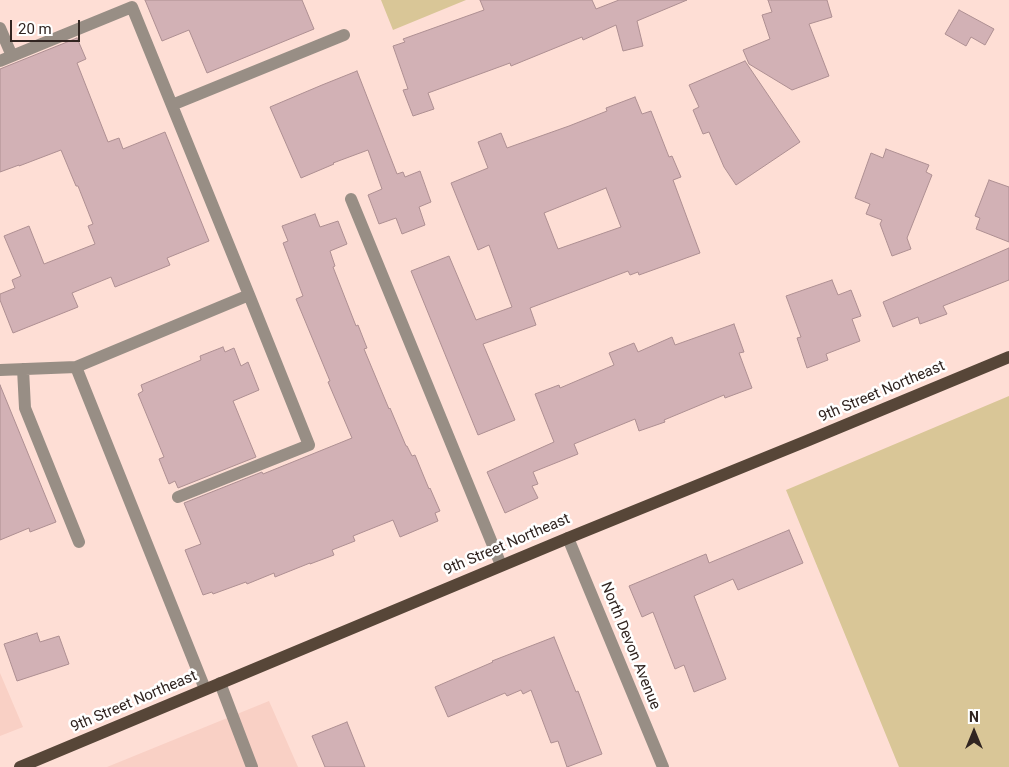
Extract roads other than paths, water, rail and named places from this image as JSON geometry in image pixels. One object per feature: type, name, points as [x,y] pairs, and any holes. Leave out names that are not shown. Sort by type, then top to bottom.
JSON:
[{"type":"main road","name":"9th Street Northeast","points":[[20,767],[502,565],[1009,357]]},
{"type":"street","points":[[0,28],[6,59],[132,7],[309,445],[178,497]]},
{"type":"street","points":[[172,105],[344,36]]},
{"type":"street","points":[[351,199],[502,565]]},
{"type":"street","points":[[0,370],[76,367],[249,295]]},
{"type":"street","points":[[76,367],[204,689]]},
{"type":"street","points":[[23,370],[25,408],[79,542]]},
{"type":"street","name":"North Devon Avenue","points":[[568,538],[663,767]]},
{"type":"street","points":[[220,683],[252,767]]}]
